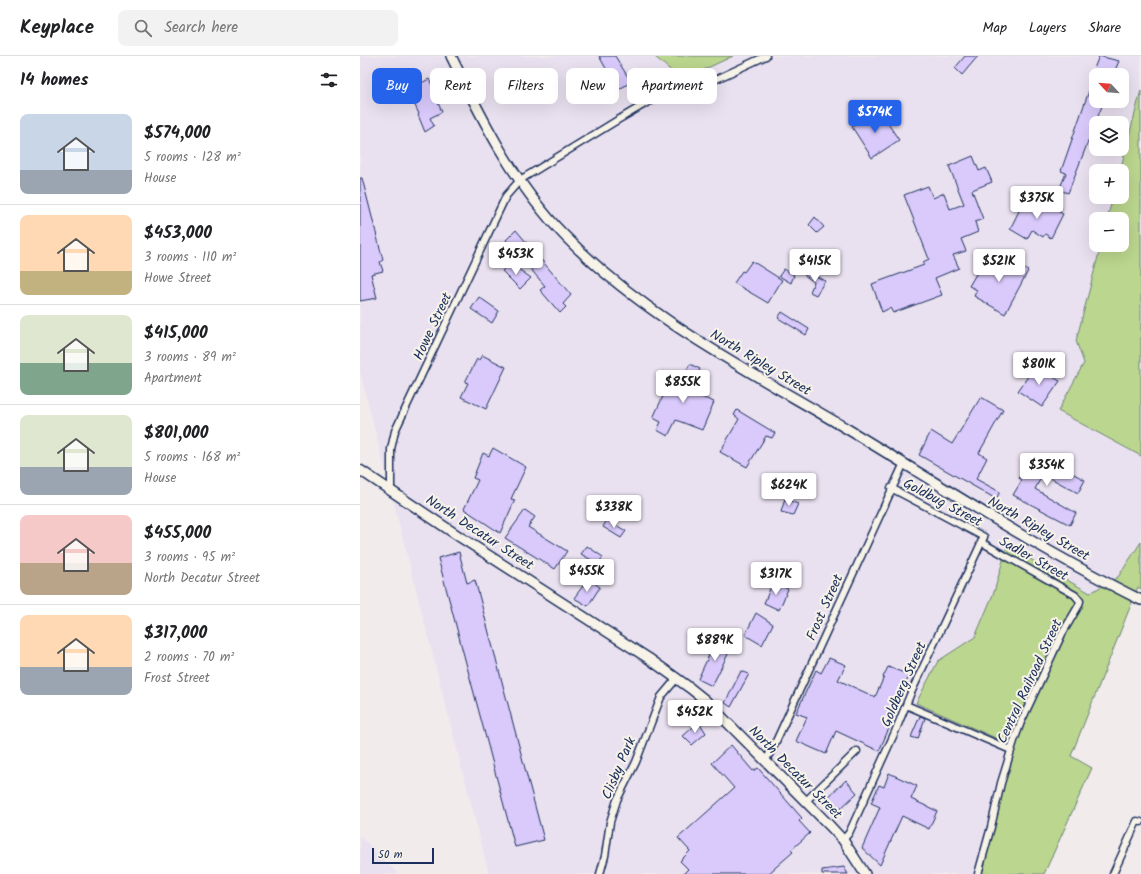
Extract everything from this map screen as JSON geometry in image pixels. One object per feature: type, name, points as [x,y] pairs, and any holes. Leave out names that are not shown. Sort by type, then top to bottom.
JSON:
[{"type":"main road","name":"North Ripley Street","points":[[451,56],[496,142],[530,196],[563,234],[593,263],[625,290],[669,322],[971,505],[1085,571],[1141,600]]},
{"type":"main road","name":"North Decatur Street","points":[[360,470],[677,678],[705,700],[806,801],[842,840],[865,874]]},
{"type":"street","name":"Howe Street","points":[[391,490],[391,449],[395,431],[506,196],[520,180],[662,94],[708,83],[766,56]]},
{"type":"street","name":"Frost Street","points":[[765,761],[772,750],[891,488],[904,463]]},
{"type":"street","name":"Goldbug Street","points":[[891,488],[982,539]]},
{"type":"street","name":"Sadler Street","points":[[982,539],[1075,595]]},
{"type":"street","name":"Goldberg Street","points":[[842,840],[850,833],[906,705],[982,539]]},
{"type":"street","name":"Central Railroad Street","points":[[978,874],[1011,750],[1021,722],[1062,634],[1079,605],[1080,601],[1075,595]]},
{"type":"street","name":"Clisby Park","points":[[600,874],[606,856],[610,822],[615,806],[636,762],[661,697],[677,678]]},
{"type":"street","points":[[906,705],[1011,750]]},
{"type":"street","points":[[806,801],[857,751]]},
{"type":"street","points":[[1113,874],[1137,821],[1141,822]]},
{"type":"shaded area","points":[[360,56],[654,56],[669,68],[627,68],[627,104],[717,104],[717,68],[706,68],[733,56],[1141,56],[1141,90],[1129,136],[1129,116],[1089,116],[1089,156],[1124,156],[1122,164],[1089,164],[1089,204],[1111,204],[1109,212],[1089,212],[1089,252],[1099,252],[1076,341],[1084,363],[1058,411],[1141,456],[1141,542],[1118,577],[1090,593],[1007,546],[994,592],[975,637],[938,661],[916,702],[1017,747],[999,802],[982,874],[489,874],[360,372]]},
{"type":"shaded area","points":[[360,836],[398,874],[360,874]]},
{"type":"green space","points":[[654,56],[733,56],[708,68],[668,68]]},
{"type":"green space","points":[[1141,90],[1141,456],[1058,411],[1084,363],[1076,341],[1099,252],[1129,252],[1129,212],[1109,212],[1111,204],[1129,204],[1129,164],[1122,164],[1124,156],[1129,156],[1129,136]]},
{"type":"green space","points":[[1141,542],[1141,589],[1138,587],[1071,756],[1092,768],[1044,874],[982,874],[999,802],[1016,747],[916,703],[938,661],[975,637],[994,592],[1007,546],[1090,593],[1118,577]]},
{"type":"building","points":[[599,56],[615,56],[627,76],[627,84],[619,89],[619,68],[606,68]]},
{"type":"building","points":[[965,56],[978,56],[962,75],[955,68]]},
{"type":"building","points":[[1099,56],[1119,61],[1116,68],[1094,68]]},
{"type":"building","points":[[429,79],[430,104],[439,104],[442,112],[430,118],[434,126],[425,132],[414,104],[422,104],[422,83]]},
{"type":"building","points":[[1089,91],[1089,108],[1101,108],[1098,116],[1089,116],[1089,139],[1068,193],[1059,190],[1066,173],[1061,171]]},
{"type":"building","points":[[878,109],[899,140],[872,158],[852,127]]},
{"type":"building","points":[[973,156],[979,171],[986,168],[992,182],[972,190],[983,219],[975,222],[978,232],[961,239],[966,251],[953,255],[959,268],[935,278],[942,295],[893,313],[890,308],[882,312],[872,284],[924,265],[923,262],[929,259],[904,195],[928,186],[933,198],[944,193],[950,209],[964,204],[949,166]]},
{"type":"building","points":[[360,178],[362,178],[383,260],[380,262],[383,271],[371,274],[377,298],[360,301]]},
{"type":"building","points":[[1024,201],[1042,211],[1046,205],[1053,208],[1055,204],[1062,207],[1059,212],[1063,214],[1051,238],[1045,234],[1043,237],[1032,230],[1027,239],[1010,229]]},
{"type":"building","points":[[815,217],[824,227],[817,233],[809,225]]},
{"type":"building","points":[[516,230],[571,295],[563,304],[566,307],[560,313],[540,290],[545,286],[506,240]]},
{"type":"building","points":[[996,253],[1028,271],[1005,314],[974,296],[977,290],[969,286],[979,269],[986,273]]},
{"type":"building","points":[[752,261],[782,280],[768,303],[734,283],[742,271],[744,272]]},
{"type":"building","points":[[510,263],[531,278],[520,289],[502,271]]},
{"type":"building","points":[[784,269],[794,275],[791,283],[779,276]]},
{"type":"building","points":[[806,271],[825,281],[816,295],[810,292],[814,282],[804,275]]},
{"type":"building","points":[[479,297],[499,311],[492,323],[471,309]]},
{"type":"building","points":[[782,312],[809,329],[806,335],[778,318]]},
{"type":"building","points":[[482,355],[506,367],[486,409],[461,397],[468,383],[465,382],[477,359],[479,360]]},
{"type":"building","points":[[690,364],[700,369],[689,392],[714,402],[702,430],[676,420],[668,436],[657,430],[661,422],[653,418],[670,381],[682,378]]},
{"type":"building","points":[[1035,366],[1060,381],[1042,407],[1018,391]]},
{"type":"building","points":[[981,397],[1003,410],[979,453],[987,458],[976,479],[1000,492],[996,499],[919,455],[931,431],[952,444]]},
{"type":"building","points":[[737,410],[775,433],[772,438],[766,436],[747,467],[720,452],[739,419],[734,415]]},
{"type":"building","points":[[493,448],[526,467],[511,499],[515,500],[500,533],[464,509],[478,480],[473,478],[483,453],[489,456]]},
{"type":"building","points":[[1037,454],[1085,480],[1078,493],[1043,474],[1035,489],[1076,513],[1070,525],[1013,495],[1022,480],[1019,478],[1025,467],[1028,468]]},
{"type":"building","points":[[785,499],[798,504],[793,515],[781,512]]},
{"type":"building","points":[[525,510],[535,517],[528,527],[567,551],[555,569],[505,538]]},
{"type":"building","points":[[607,520],[626,531],[621,538],[603,527]]},
{"type":"building","points":[[587,546],[603,557],[598,564],[581,554]]},
{"type":"building","points":[[459,552],[467,583],[475,580],[544,840],[515,847],[438,558]]},
{"type":"building","points":[[588,579],[600,587],[588,606],[574,598]]},
{"type":"building","points":[[773,582],[788,589],[779,610],[764,603]]},
{"type":"building","points":[[756,613],[773,624],[762,645],[745,635]]},
{"type":"building","points":[[716,640],[732,646],[712,686],[698,679]]},
{"type":"building","points":[[829,658],[846,665],[838,680],[875,697],[888,667],[910,675],[903,686],[895,705],[898,708],[879,751],[836,731],[826,754],[796,741],[807,717],[796,713],[816,670],[821,673]]},
{"type":"building","points":[[741,671],[749,674],[731,707],[725,703]]},
{"type":"building","points":[[920,716],[925,718],[918,739],[911,737]]},
{"type":"building","points":[[699,722],[706,733],[692,745],[683,736]]},
{"type":"building","points":[[731,745],[753,771],[758,768],[802,818],[799,821],[810,833],[791,850],[793,852],[768,874],[683,874],[688,869],[680,861],[690,851],[678,838],[734,788],[712,763]]},
{"type":"building","points":[[889,773],[917,786],[911,799],[937,811],[929,829],[902,816],[880,865],[862,848],[880,807],[871,803],[879,785],[884,787]]},
{"type":"building","points":[[846,780],[857,793],[836,813],[824,801]]},
{"type":"building","points":[[844,867],[848,874],[822,874],[822,870]]}]
